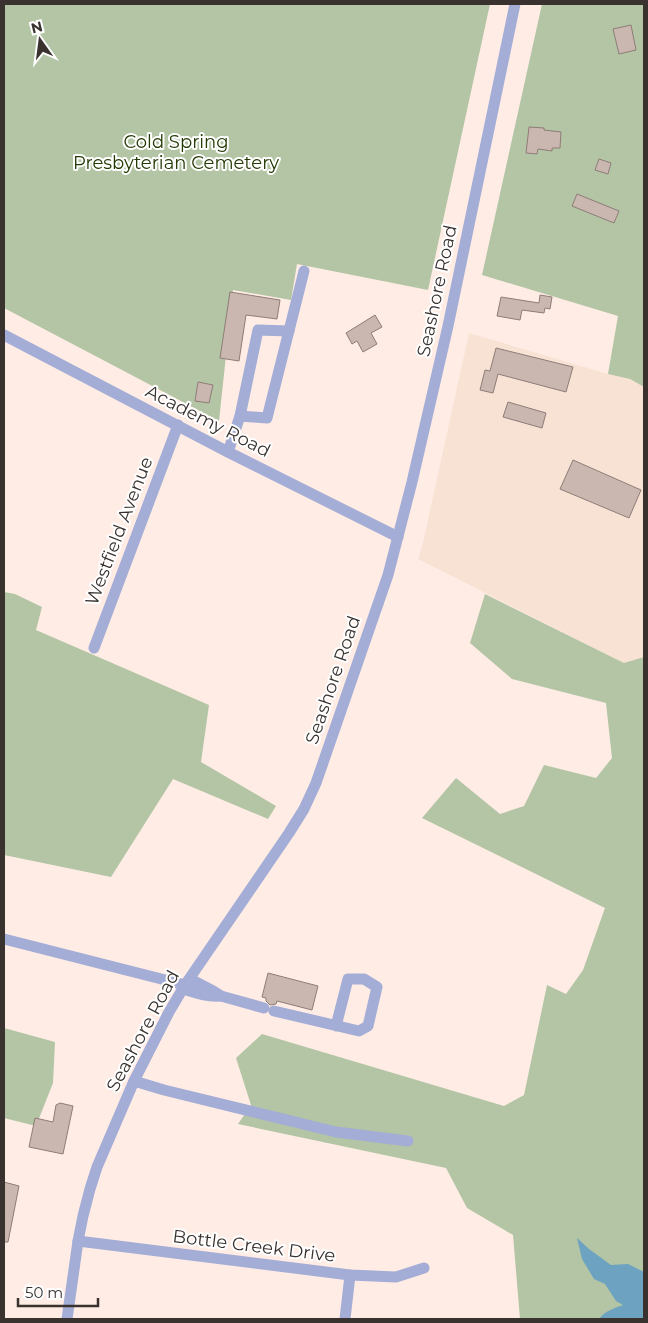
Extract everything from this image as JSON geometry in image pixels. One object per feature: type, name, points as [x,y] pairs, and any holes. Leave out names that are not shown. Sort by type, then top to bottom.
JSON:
[{"type":"street","name":"Seashore Road","points":[[68,1319],[83,1216],[97,1167],[134,1081],[169,1012],[186,984],[290,834],[304,809],[316,783],[379,602],[388,575],[412,482],[448,326],[516,4]]},
{"type":"street","points":[[240,416],[267,418],[304,271]]},
{"type":"street","points":[[228,452],[240,416],[258,330],[289,330]]},
{"type":"street","name":"Academy Road","points":[[4,335],[228,452],[398,537]]},
{"type":"street","name":"Westfield Avenue","points":[[94,648],[178,425]]},
{"type":"street","points":[[4,939],[213,990],[221,996],[336,1026],[359,1031],[368,1026],[378,987],[364,979],[348,979],[336,1026]]},
{"type":"street","points":[[134,1081],[336,1132],[408,1141]]},
{"type":"street","name":"Bottle Creek Drive","points":[[78,1241],[350,1275],[396,1277],[424,1268]]},
{"type":"street","points":[[345,1319],[350,1275]]},
{"type":"shaded area","points":[[469,333],[630,379],[644,387],[644,657],[624,663],[418,559]]},
{"type":"green space","name":"Cold Spring Presbyterian Cemetery","points":[[4,4],[490,4],[428,290],[297,264],[291,300],[233,290],[219,421],[4,308]]},
{"type":"green space","points":[[542,4],[644,4],[644,387],[630,379],[608,374],[618,316],[482,275]]},
{"type":"green space","points":[[4,592],[15,594],[42,607],[36,630],[209,705],[201,762],[276,806],[268,819],[173,779],[111,877],[4,855]]},
{"type":"green space","points":[[485,594],[624,663],[644,657],[644,1319],[520,1319],[513,1235],[467,1208],[446,1168],[238,1124],[251,1105],[236,1058],[262,1034],[504,1106],[524,1095],[547,985],[566,994],[583,970],[605,908],[422,818],[456,778],[500,814],[524,806],[544,765],[596,778],[612,758],[606,703],[512,679],[470,643]]},
{"type":"green space","points":[[4,1028],[55,1042],[53,1083],[36,1126],[4,1118]]},
{"type":"water","points":[[577,1238],[611,1265],[628,1264],[644,1272],[644,1319],[599,1319],[607,1312],[623,1305],[616,1301],[605,1284],[594,1279],[582,1259]]},
{"type":"building","points":[[631,25],[636,50],[619,54],[613,29]]},
{"type":"building","points":[[529,127],[561,132],[560,148],[552,148],[552,151],[538,149],[537,154],[526,153]]},
{"type":"building","points":[[599,159],[611,163],[608,174],[595,170]]},
{"type":"building","points":[[577,194],[619,211],[614,223],[572,206]]},
{"type":"building","points":[[230,292],[280,300],[277,319],[246,315],[239,361],[220,358]]},
{"type":"building","points":[[540,295],[552,297],[550,309],[545,308],[544,313],[522,310],[520,320],[497,316],[501,297],[539,303]]},
{"type":"building","points":[[375,315],[382,327],[371,333],[377,344],[363,352],[357,341],[352,344],[346,333]]},
{"type":"building","points":[[496,348],[573,367],[566,392],[498,374],[493,393],[480,390],[485,370],[490,371]]},
{"type":"building","points":[[198,382],[213,385],[209,403],[195,401]]},
{"type":"building","points":[[508,402],[546,413],[542,428],[503,417]]},
{"type":"building","points":[[573,460],[641,490],[629,518],[560,489]]},
{"type":"building","points":[[268,973],[318,986],[312,1010],[277,1001],[276,1004],[270,1005],[266,998],[262,997]]},
{"type":"building","points":[[60,1103],[73,1106],[63,1154],[29,1147],[35,1118],[53,1122],[56,1105]]},
{"type":"building","points":[[4,1182],[19,1186],[8,1242],[4,1242]]}]
